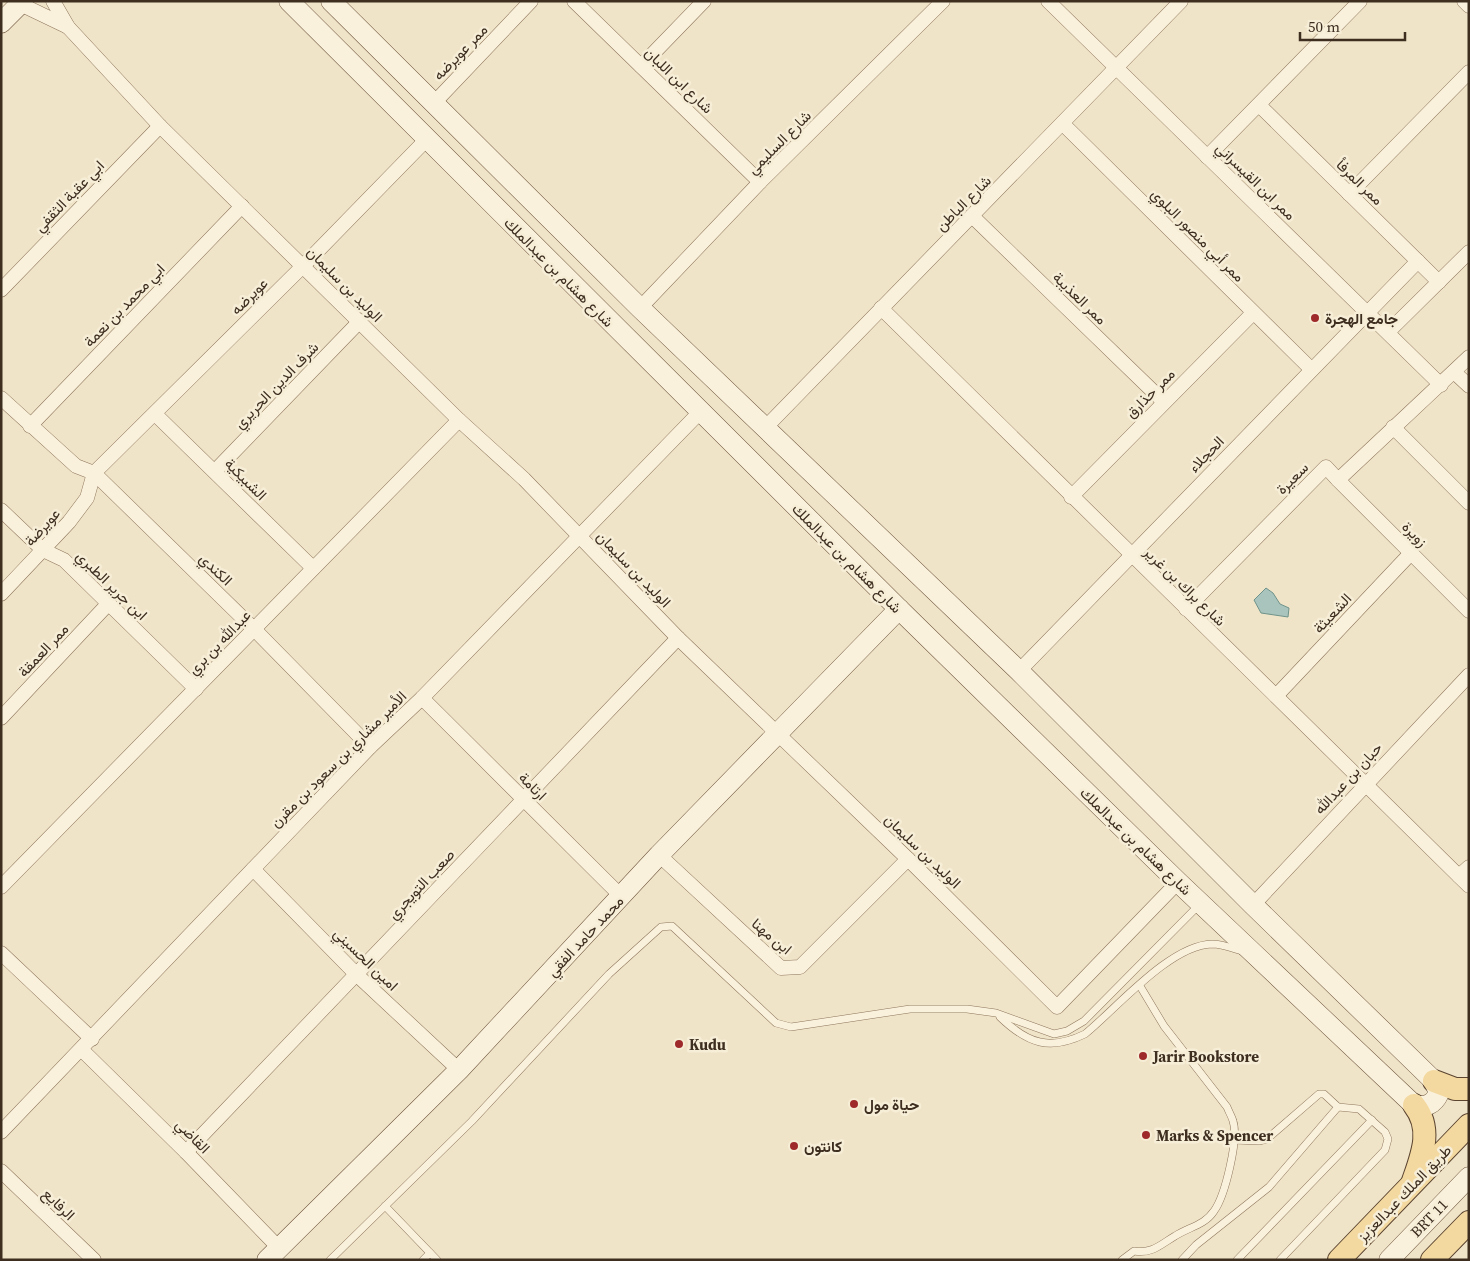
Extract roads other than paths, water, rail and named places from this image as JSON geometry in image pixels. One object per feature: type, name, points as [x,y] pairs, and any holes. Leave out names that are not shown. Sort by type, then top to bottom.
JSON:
[{"type":"main road","points":[[1434,1081],[1455,1089],[1469,1089]]},
{"type":"main road","points":[[1411,1187],[1419,1163],[1425,1128],[1422,1116],[1414,1105]]},
{"type":"main road","name":"طريق الملك عبدالعزيز","points":[[1339,1260],[1469,1126]]},
{"type":"main road","points":[[1432,1260],[1466,1227]]},
{"type":"street","name":"الوليد بن سليمان","points":[[53,1],[68,27],[160,126],[459,420],[524,480],[678,638],[908,859],[1057,1007],[1178,882]]},
{"type":"street","name":"شارع هشام بن عبدالملك","points":[[289,1],[426,140],[899,609],[1178,882],[1414,1105]]},
{"type":"street","name":"شارع هشام بن عبدالملك","points":[[330,1],[640,308],[1019,671],[1253,905],[1434,1081]]},
{"type":"street","name":"ممر عويرضه","points":[[434,103],[531,1]]},
{"type":"street","name":"شارع ابن اللبان","points":[[574,1],[760,182]]},
{"type":"street","points":[[642,66],[704,1]]},
{"type":"street","name":"شارع السليمي","points":[[640,308],[760,182],[943,1]]},
{"type":"street","name":"ممر ابن القيسراني","points":[[1048,1],[1442,385]]},
{"type":"street","name":"شارع الباطن","points":[[766,427],[880,308],[973,217],[1181,1]]},
{"type":"street","points":[[1208,157],[1360,1]]},
{"type":"street","points":[[1464,1],[1469,6]]},
{"type":"street","name":"الوليد بن سليمان","points":[[22,3],[68,27]]},
{"type":"street","points":[[1,23],[22,3]]},
{"type":"street","points":[[1348,194],[1469,72]]},
{"type":"street","name":"ممر المرفأ","points":[[1259,105],[1439,282]]},
{"type":"street","name":"ممر أبي منصور البلوي","points":[[1063,124],[1311,369]]},
{"type":"street","name":"ابي عقبة الثقفي","points":[[1,290],[160,126]]},
{"type":"street","name":"عويرضه","points":[[94,473],[303,266],[426,140]]},
{"type":"street","name":"ابي محمد بن نعمة","points":[[30,426],[242,206]]},
{"type":"street","name":"ممر العذيبة","points":[[973,217],[1164,402]]},
{"type":"street","points":[[1388,332],[1469,252]]},
{"type":"street","name":"الحجلاء","points":[[1019,671],[1418,261]]},
{"type":"street","name":"شارع براك بن غرير","points":[[880,308],[1276,696],[1364,785],[1466,876]]},
{"type":"street","name":"ممر حذارق","points":[[1071,497],[1253,313]]},
{"type":"street","name":"شرف الدين الحريري","points":[[215,470],[360,322]]},
{"type":"street","points":[[1338,480],[1393,427],[1442,385],[1469,357]]},
{"type":"street","points":[[1454,372],[1469,386]]},
{"type":"street","name":"الكندي","points":[[1,398],[76,466],[94,473],[254,629],[370,747]]},
{"type":"street","name":"الأمير مشاري بن سعود بن مقرن","points":[[1,1132],[82,1050],[370,747],[422,698],[700,412]]},
{"type":"street","name":"الشبيكية","points":[[154,414],[215,470],[313,568]]},
{"type":"street","name":"عبدالله بن بري","points":[[1,887],[459,420]]},
{"type":"street","points":[[1393,427],[1469,503]]},
{"type":"street","name":"سعيرة","points":[[1186,609],[1326,467],[1338,480]]},
{"type":"street","name":"عويرضة","points":[[1,594],[43,550],[87,498],[94,473]]},
{"type":"street","name":"زويرة","points":[[1338,480],[1469,611]]},
{"type":"street","name":"ابن جرير الطبري","points":[[1,510],[43,550],[64,560],[196,689]]},
{"type":"street","name":"الشعيثة","points":[[1276,696],[1411,553]]},
{"type":"street","name":"ممر العمقة","points":[[1,718],[108,604]]},
{"type":"street","name":"محمد حامد الفقي","points":[[273,1254],[459,1070],[622,897],[659,855],[899,609]]},
{"type":"street","name":"صعب التويجري","points":[[186,1152],[678,638]]},
{"type":"street","name":"حبان بن عبدالله","points":[[1253,905],[1469,675]]},
{"type":"street","name":"ارتامة","points":[[422,698],[622,897]]},
{"type":"street","name":"ابن مهنا","points":[[659,855],[780,968],[800,967],[908,859]]},
{"type":"street","name":"امين الحسيني","points":[[253,869],[357,975],[459,1070]]},
{"type":"street","points":[[1,952],[92,1039]]},
{"type":"street","name":"القاضي","points":[[82,1050],[186,1152],[273,1254]]},
{"type":"street","points":[[1414,1105],[1428,1105],[1435,1100],[1438,1093],[1434,1081]]},
{"type":"street","name":"الرفايع","points":[[1,1171],[86,1257]]},
{"type":"street","name":"BRT 11","points":[[1389,1260],[1469,1177]]},
{"type":"lane","points":[[330,1260],[472,1121],[609,974],[661,927],[672,926],[776,1022],[791,1027],[910,1009],[966,1010],[996,1013],[1054,1034],[1067,1031],[1084,1021],[1202,903]]},
{"type":"lane","points":[[996,1013],[1015,1031],[1040,1043],[1054,1045],[1070,1042],[1086,1034],[1168,960],[1193,947],[1212,944],[1254,954]]},
{"type":"lane","points":[[1122,1260],[1134,1251],[1148,1256],[1183,1231],[1202,1224],[1214,1211],[1224,1190],[1234,1140],[1234,1122],[1227,1107],[1164,1026],[1140,986]]},
{"type":"lane","points":[[1234,1140],[1259,1141],[1267,1139],[1319,1094],[1324,1094],[1338,1107],[1360,1109],[1385,1132],[1388,1139],[1385,1150],[1280,1260]]},
{"type":"lane","points":[[1182,1260],[1196,1245],[1269,1187],[1338,1107]]},
{"type":"lane","points":[[1237,1260],[1372,1120]]},
{"type":"lane","points":[[385,1206],[437,1260]]},
{"type":"lane","points":[[424,1260],[430,1253]]},
{"type":"water","points":[[1266,588],[1273,593],[1280,604],[1289,608],[1288,617],[1261,613],[1254,600]]},
{"type":"place","name":"جامع الهجرة","points":[[1315,318]]},
{"type":"place","name":"Kudu","points":[[679,1044]]},
{"type":"place","name":"Jarir Bookstore","points":[[1143,1056]]},
{"type":"place","name":"حياة مول","points":[[854,1104]]},
{"type":"place","name":"Marks & Spencer","points":[[1146,1135]]},
{"type":"place","name":"كانتون","points":[[794,1146]]}]
